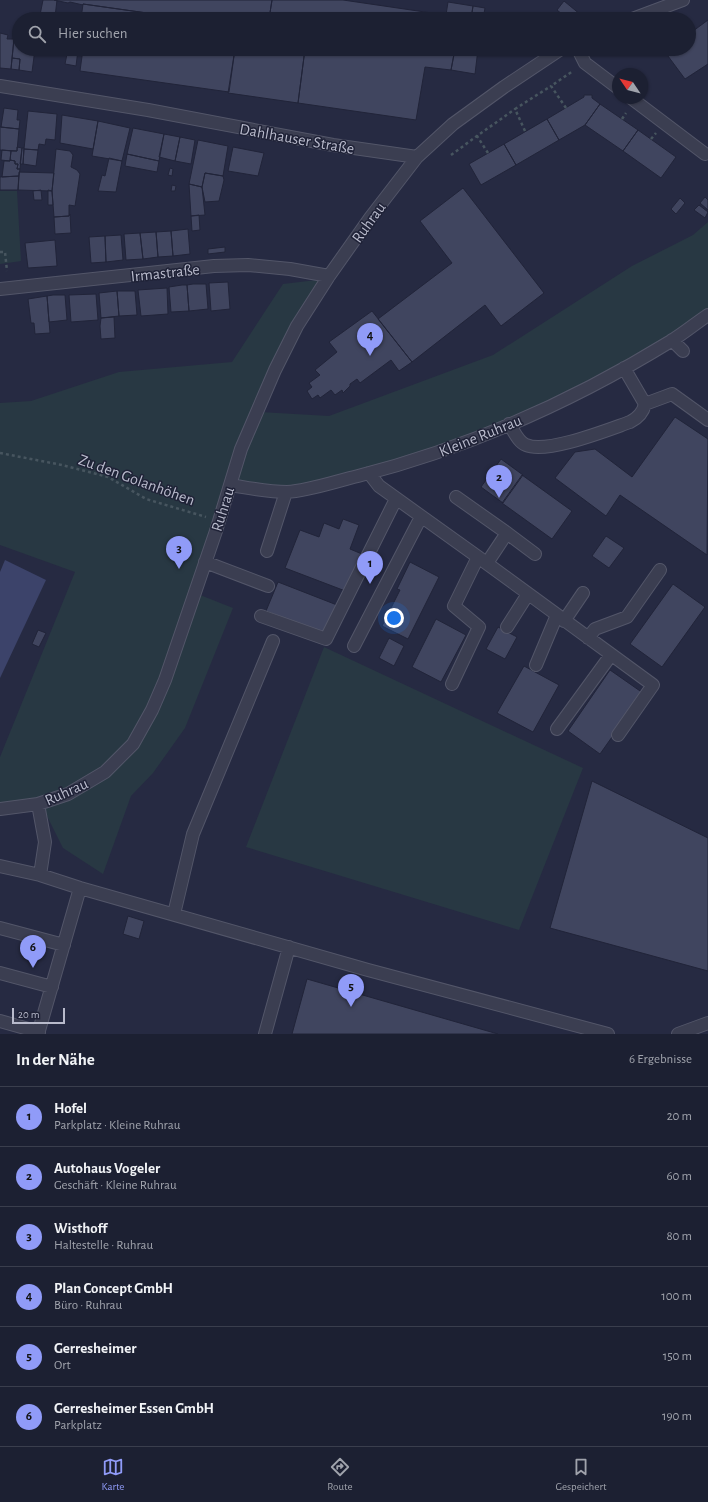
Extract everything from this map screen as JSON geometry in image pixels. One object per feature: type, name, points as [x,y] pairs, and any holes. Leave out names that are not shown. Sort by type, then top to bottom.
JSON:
[{"type":"street","points":[[651,12],[683,0]]},
{"type":"street","points":[[417,157],[453,124],[550,56]]},
{"type":"street","points":[[582,56],[585,63],[612,83]]},
{"type":"street","name":"Dahlhauser Straße","points":[[0,86],[148,110],[333,145],[417,157]]},
{"type":"street","points":[[640,104],[705,154]]},
{"type":"street","name":"Ruhrau","points":[[0,809],[38,804],[68,794],[105,772],[133,744],[152,710],[165,680],[219,520],[241,448],[275,370],[297,326],[329,276],[393,187],[417,157]]},
{"type":"street","name":"Irmastraße","points":[[0,290],[228,266],[255,266],[290,269],[329,276]]},
{"type":"street","name":"Kleine Ruhrau","points":[[230,485],[286,492],[318,486],[369,473],[446,448],[509,424],[547,407],[624,368],[672,340],[708,315]]},
{"type":"street","points":[[672,340],[683,351]]},
{"type":"street","points":[[509,424],[517,437],[526,445],[536,447],[555,446],[637,419],[642,413],[645,404],[624,368]]},
{"type":"street","points":[[645,404],[672,394],[708,420]]},
{"type":"street","points":[[369,473],[378,486],[653,685],[618,735]]},
{"type":"street","points":[[267,551],[286,492]]},
{"type":"street","points":[[456,497],[535,554]]},
{"type":"street","points":[[261,616],[326,639],[396,499]]},
{"type":"street","points":[[354,646],[421,517]]},
{"type":"street","points":[[452,684],[479,627],[454,606],[482,560],[507,533]]},
{"type":"street","points":[[205,562],[268,586]]},
{"type":"street","points":[[588,638],[595,629],[627,617],[660,570]]},
{"type":"street","points":[[536,665],[560,618],[583,593]]},
{"type":"street","points":[[507,627],[528,594]]},
{"type":"street","points":[[174,914],[193,834],[273,641]]},
{"type":"street","points":[[557,729],[611,655]]},
{"type":"street","points":[[38,804],[46,842],[40,875]]},
{"type":"street","points":[[0,866],[40,875],[80,888],[289,947],[608,1034]]},
{"type":"street","points":[[0,1021],[38,1033],[80,888]]},
{"type":"street","points":[[0,928],[64,945]]},
{"type":"street","points":[[265,1034],[289,947]]},
{"type":"street","points":[[0,973],[52,988]]},
{"type":"street","points":[[678,1034],[708,1023]]},
{"type":"path","points":[[451,154],[515,109],[585,63]]},
{"type":"path","points":[[551,86],[566,108]]},
{"type":"path","points":[[515,109],[525,131]]},
{"type":"path","points":[[477,136],[488,153]]},
{"type":"path","points":[[0,252],[5,252],[7,271]]},
{"type":"path","name":"Zu den Golanhöhen","points":[[0,452],[62,465],[108,477],[146,499],[219,520]]},
{"type":"shaded area","points":[[0,191],[17,191],[21,261],[0,264]]},
{"type":"shaded area","points":[[708,222],[708,312],[595,382],[412,460],[286,489],[233,483],[260,412],[329,416],[493,355],[632,266],[693,235]]},
{"type":"shaded area","points":[[325,279],[273,368],[162,680],[130,742],[102,770],[67,793],[0,805],[0,757],[75,572],[0,545],[0,403],[31,401],[119,372],[232,362],[283,284]]},
{"type":"shaded area","points":[[200,595],[233,608],[185,728],[153,773],[131,796],[103,874],[63,848],[42,806],[135,747]]},
{"type":"shaded area","points":[[324,647],[583,768],[519,930],[246,847]]},
{"type":"water","points":[[5,560],[46,580],[0,678],[0,572]]},
{"type":"building","points":[[43,0],[57,0],[56,12],[41,12]]},
{"type":"building","points":[[54,0],[272,0],[270,12],[140,12],[70,2],[68,3]]},
{"type":"building","points":[[272,0],[343,0],[425,12],[270,12]]},
{"type":"building","points":[[564,1],[577,12],[559,12],[557,10]]},
{"type":"building","points":[[448,2],[473,6],[472,12],[446,12]]},
{"type":"building","points":[[83,4],[140,12],[82,12]]},
{"type":"building","points":[[473,6],[485,8],[484,12],[472,12]]},
{"type":"building","points":[[708,20],[708,64],[685,79],[668,56],[696,56],[696,29]]},
{"type":"building","points":[[0,33],[8,35],[7,39],[12,39],[12,56],[11,69],[0,68]]},
{"type":"building","points":[[12,56],[34,56],[32,72],[19,70],[20,59],[12,58]]},
{"type":"building","points":[[67,56],[77,56],[76,66],[65,64]]},
{"type":"building","points":[[82,56],[234,56],[229,92],[80,71]]},
{"type":"building","points":[[234,56],[304,56],[298,103],[228,93]]},
{"type":"building","points":[[304,56],[454,56],[451,70],[425,67],[416,120],[298,103]]},
{"type":"building","points":[[454,56],[477,56],[475,74],[451,70]]},
{"type":"building","points":[[12,58],[20,59],[19,70],[11,69]]},
{"type":"building","points":[[584,95],[592,95],[592,98],[600,104],[585,125],[559,140],[547,119],[584,97]]},
{"type":"building","points":[[600,104],[638,130],[623,151],[585,125]]},
{"type":"building","points":[[4,108],[18,110],[17,120],[20,120],[19,129],[1,127]]},
{"type":"building","points":[[28,111],[57,114],[55,140],[46,139],[45,145],[39,144],[38,150],[24,149]]},
{"type":"building","points":[[62,115],[98,121],[93,149],[60,143]]},
{"type":"building","points":[[547,119],[559,140],[516,165],[504,144]]},
{"type":"building","points":[[98,121],[130,128],[122,161],[92,156]]},
{"type":"building","points":[[0,127],[19,129],[17,151],[0,150]]},
{"type":"building","points":[[133,128],[164,134],[159,161],[127,154]]},
{"type":"building","points":[[638,130],[676,157],[661,178],[623,151]]},
{"type":"building","points":[[164,134],[180,137],[175,161],[159,157]]},
{"type":"building","points":[[180,137],[195,140],[191,164],[175,161]]},
{"type":"building","points":[[198,140],[228,146],[223,176],[205,173],[202,187],[189,184]]},
{"type":"building","points":[[504,144],[516,165],[481,185],[469,164]]},
{"type":"building","points":[[17,147],[22,148],[20,169],[17,169],[18,164],[15,164],[15,161],[10,160],[11,151],[17,151]]},
{"type":"building","points":[[233,147],[264,153],[258,176],[228,171]]},
{"type":"building","points":[[22,148],[24,148],[23,164],[20,164]]},
{"type":"building","points":[[24,149],[38,150],[36,166],[23,164]]},
{"type":"building","points":[[56,149],[70,151],[73,155],[71,167],[77,170],[80,174],[75,206],[69,205],[69,216],[54,217],[52,191]]},
{"type":"building","points":[[2,150],[11,151],[10,161],[1,160]]},
{"type":"building","points":[[127,154],[159,161],[157,172],[125,166]]},
{"type":"building","points":[[109,158],[122,161],[116,192],[98,191],[102,175],[105,176]]},
{"type":"building","points":[[4,161],[15,161],[15,164],[18,164],[17,169],[20,169],[19,176],[2,177]]},
{"type":"building","points":[[170,168],[173,169],[172,176],[168,175]]},
{"type":"building","points":[[19,172],[54,173],[52,191],[18,190]]},
{"type":"building","points":[[205,173],[223,176],[224,180],[219,201],[205,202],[202,187]]},
{"type":"building","points":[[19,176],[18,190],[0,190],[0,177]]},
{"type":"building","points":[[189,184],[202,187],[205,215],[191,216]]},
{"type":"building","points":[[172,185],[176,186],[175,191],[171,191]]},
{"type":"building","points":[[463,188],[544,293],[501,326],[485,305],[412,362],[378,319],[452,263],[420,221]]},
{"type":"building","points":[[41,190],[42,200],[34,200],[33,191]]},
{"type":"building","points":[[48,190],[52,191],[53,205],[48,205]]},
{"type":"building","points":[[705,197],[708,200],[708,210],[700,203]]},
{"type":"building","points":[[680,198],[685,203],[676,214],[671,209]]},
{"type":"building","points":[[699,205],[708,212],[705,218],[694,210]]},
{"type":"building","points":[[70,214],[71,233],[55,234],[54,217],[69,216]]},
{"type":"building","points":[[199,215],[200,230],[192,231],[191,216]]},
{"type":"building","points":[[188,229],[190,254],[173,256],[171,231]]},
{"type":"building","points":[[171,231],[173,256],[158,257],[156,232]]},
{"type":"building","points":[[156,232],[158,257],[143,259],[140,233]]},
{"type":"building","points":[[140,233],[143,259],[126,260],[124,234]]},
{"type":"building","points":[[121,235],[123,260],[106,262],[105,236]]},
{"type":"building","points":[[105,236],[106,262],[91,263],[89,237]]},
{"type":"building","points":[[55,240],[57,266],[28,268],[25,243]]},
{"type":"building","points":[[225,247],[225,252],[208,254],[208,249]]},
{"type":"building","points":[[228,282],[230,309],[211,311],[209,283]]},
{"type":"building","points":[[206,284],[208,309],[189,311],[187,285]]},
{"type":"building","points":[[187,285],[189,311],[171,312],[169,287]]},
{"type":"building","points":[[167,288],[168,314],[141,316],[138,290]]},
{"type":"building","points":[[117,291],[135,291],[137,315],[119,316]]},
{"type":"building","points":[[117,291],[119,316],[101,318],[99,293]]},
{"type":"building","points":[[96,294],[98,320],[71,322],[69,295]]},
{"type":"building","points":[[65,295],[67,320],[49,322],[47,296]]},
{"type":"building","points":[[47,296],[50,333],[35,334],[34,323],[31,323],[28,299]]},
{"type":"building","points":[[372,311],[412,362],[399,371],[391,360],[360,383],[357,379],[350,384],[350,386],[343,393],[342,390],[335,395],[331,390],[320,398],[318,395],[312,399],[307,391],[312,387],[309,383],[320,375],[315,370],[337,352],[329,342]]},
{"type":"building","points":[[114,317],[115,338],[101,339],[101,318]]},
{"type":"building","points":[[675,417],[708,439],[707,555],[620,495],[606,516],[555,478],[575,452],[595,449],[632,477]]},
{"type":"building","points":[[501,459],[523,475],[503,503],[481,487]]},
{"type":"building","points":[[522,475],[572,511],[552,539],[502,503]]},
{"type":"building","points":[[343,519],[359,525],[350,549],[362,554],[348,592],[285,568],[300,530],[319,537],[324,523],[339,529]]},
{"type":"building","points":[[606,536],[624,548],[609,568],[592,556]]},
{"type":"building","points":[[410,562],[439,577],[408,639],[382,626],[400,590],[397,589]]},
{"type":"building","points":[[278,582],[337,605],[326,635],[266,611]]},
{"type":"building","points":[[673,584],[705,607],[662,667],[630,644]]},
{"type":"building","points":[[436,619],[466,635],[441,682],[412,667]]},
{"type":"building","points":[[498,627],[517,637],[505,659],[486,649]]},
{"type":"building","points":[[38,630],[46,633],[39,647],[32,644]]},
{"type":"building","points":[[389,638],[404,646],[394,666],[379,658]]},
{"type":"building","points":[[524,666],[559,685],[533,732],[497,713]]},
{"type":"building","points":[[610,670],[643,693],[600,754],[568,731]]},
{"type":"building","points":[[592,781],[708,838],[708,971],[550,928]]},
{"type":"building","points":[[128,916],[144,921],[139,939],[123,934]]},
{"type":"building","points":[[307,979],[498,1034],[292,1034]]},
{"type":"place","name":"Plan Concept GmbH","points":[[370,356]]},
{"type":"place","name":"Autohaus Vogeler","points":[[499,498]]},
{"type":"place","name":"Wisthoff","points":[[179,569]]},
{"type":"place","name":"Hofel","points":[[370,584]]},
{"type":"place","name":"Gerresheimer Essen GmbH","points":[[33,968]]},
{"type":"place","name":"Gerresheimer","points":[[351,1007]]}]
